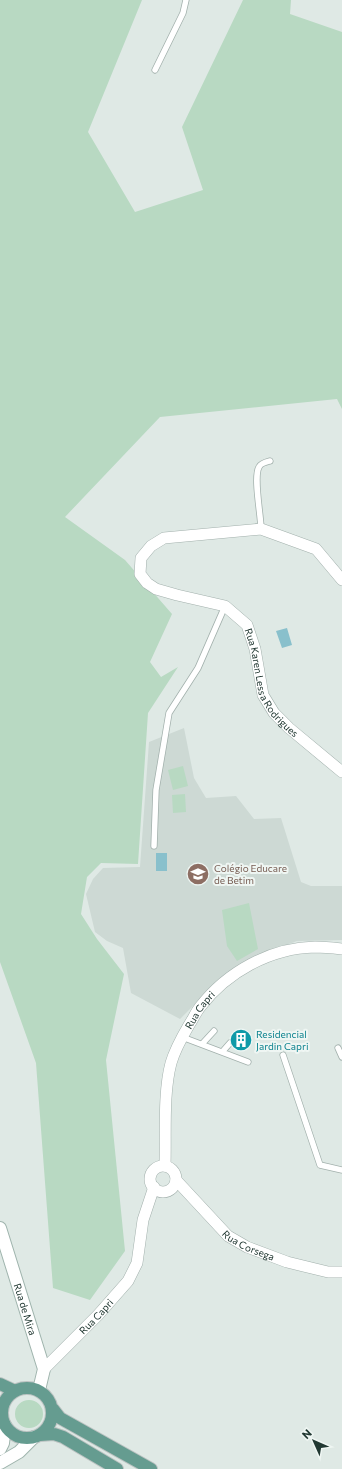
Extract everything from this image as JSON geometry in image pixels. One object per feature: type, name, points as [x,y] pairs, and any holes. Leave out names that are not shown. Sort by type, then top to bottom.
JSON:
[{"type":"main road","points":[[0,1384],[15,1391]]},
{"type":"main road","points":[[37,1436],[46,1430],[50,1424],[52,1416],[50,1402],[39,1390],[29,1388],[15,1391],[6,1400],[2,1416],[14,1434],[21,1437],[37,1436],[54,1434],[63,1437],[117,1469]]},
{"type":"main road","points":[[52,1409],[60,1418],[152,1469]]},
{"type":"street","name":"Rua Karen Lessa Rodrigues","points":[[342,580],[316,549],[261,529],[164,538],[151,546],[141,558],[140,574],[147,583],[156,589],[177,596],[225,606],[247,624],[255,649],[263,695],[274,713],[289,728],[342,772]]},
{"type":"street","name":"Rua Capri","points":[[44,1369],[98,1315],[128,1280],[136,1263],[143,1220],[154,1187],[150,1179],[151,1174],[156,1168],[165,1166],[167,1083],[171,1063],[182,1037],[199,1008],[217,988],[238,972],[252,963],[266,957],[314,947],[342,949]]},
{"type":"street","points":[[154,1187],[158,1190],[167,1191],[173,1187],[176,1180],[175,1172],[165,1166]]},
{"type":"street","name":"Rua Corsega","points":[[176,1180],[228,1236],[247,1247],[287,1262],[328,1272],[342,1272]]},
{"type":"street","name":"Rua de Mira","points":[[0,1228],[44,1369]]},
{"type":"street","points":[[39,1390],[44,1369]]},
{"type":"street","points":[[0,1449],[3,1443],[2,1416]]},
{"type":"street","points":[[0,1463],[19,1452],[37,1436]]},
{"type":"lane","points":[[155,70],[183,13],[186,0]]},
{"type":"lane","points":[[261,529],[256,479],[258,467],[261,464],[270,461]]},
{"type":"lane","points":[[154,846],[156,790],[170,713],[198,668],[225,606]]},
{"type":"lane","points":[[202,1044],[214,1031]]},
{"type":"lane","points":[[182,1037],[223,1051],[248,1062]]},
{"type":"lane","points":[[223,1051],[230,1043]]},
{"type":"lane","points":[[338,1048],[342,1057]]},
{"type":"lane","points":[[283,1055],[320,1165],[342,1170]]},
{"type":"shaded area","name":"Colégio Educare de Betim","points":[[184,728],[194,778],[206,798],[236,796],[254,819],[281,818],[301,882],[311,886],[342,886],[342,940],[297,941],[262,954],[225,974],[180,1019],[131,993],[123,948],[107,941],[95,932],[86,894],[93,879],[103,868],[140,867],[149,742]]},
{"type":"green space","points":[[0,0],[142,0],[88,132],[135,212],[203,190],[182,127],[243,0],[291,0],[290,14],[342,32],[342,409],[337,399],[160,417],[65,517],[125,560],[172,614],[150,662],[161,677],[178,667],[148,713],[138,864],[101,863],[87,877],[81,914],[97,939],[124,974],[106,1060],[125,1251],[90,1300],[53,1288],[36,1063],[0,962]]},
{"type":"green space","points":[[183,766],[188,786],[173,790],[168,770]]},
{"type":"green space","points":[[185,794],[186,812],[173,813],[172,795]]},
{"type":"green space","points":[[249,903],[258,949],[237,961],[227,946],[222,910]]},
{"type":"green space","points":[[29,1400],[39,1404],[43,1414],[39,1424],[29,1428],[19,1424],[15,1414],[19,1404]]},
{"type":"water","points":[[287,628],[292,645],[282,648],[276,631]]},
{"type":"water","points":[[156,853],[167,853],[167,871],[156,871]]},
{"type":"place","name":"Colégio Educare de Betim","points":[[198,874]]},
{"type":"place","name":"Residencial Jardin Capri","points":[[241,1040]]}]
